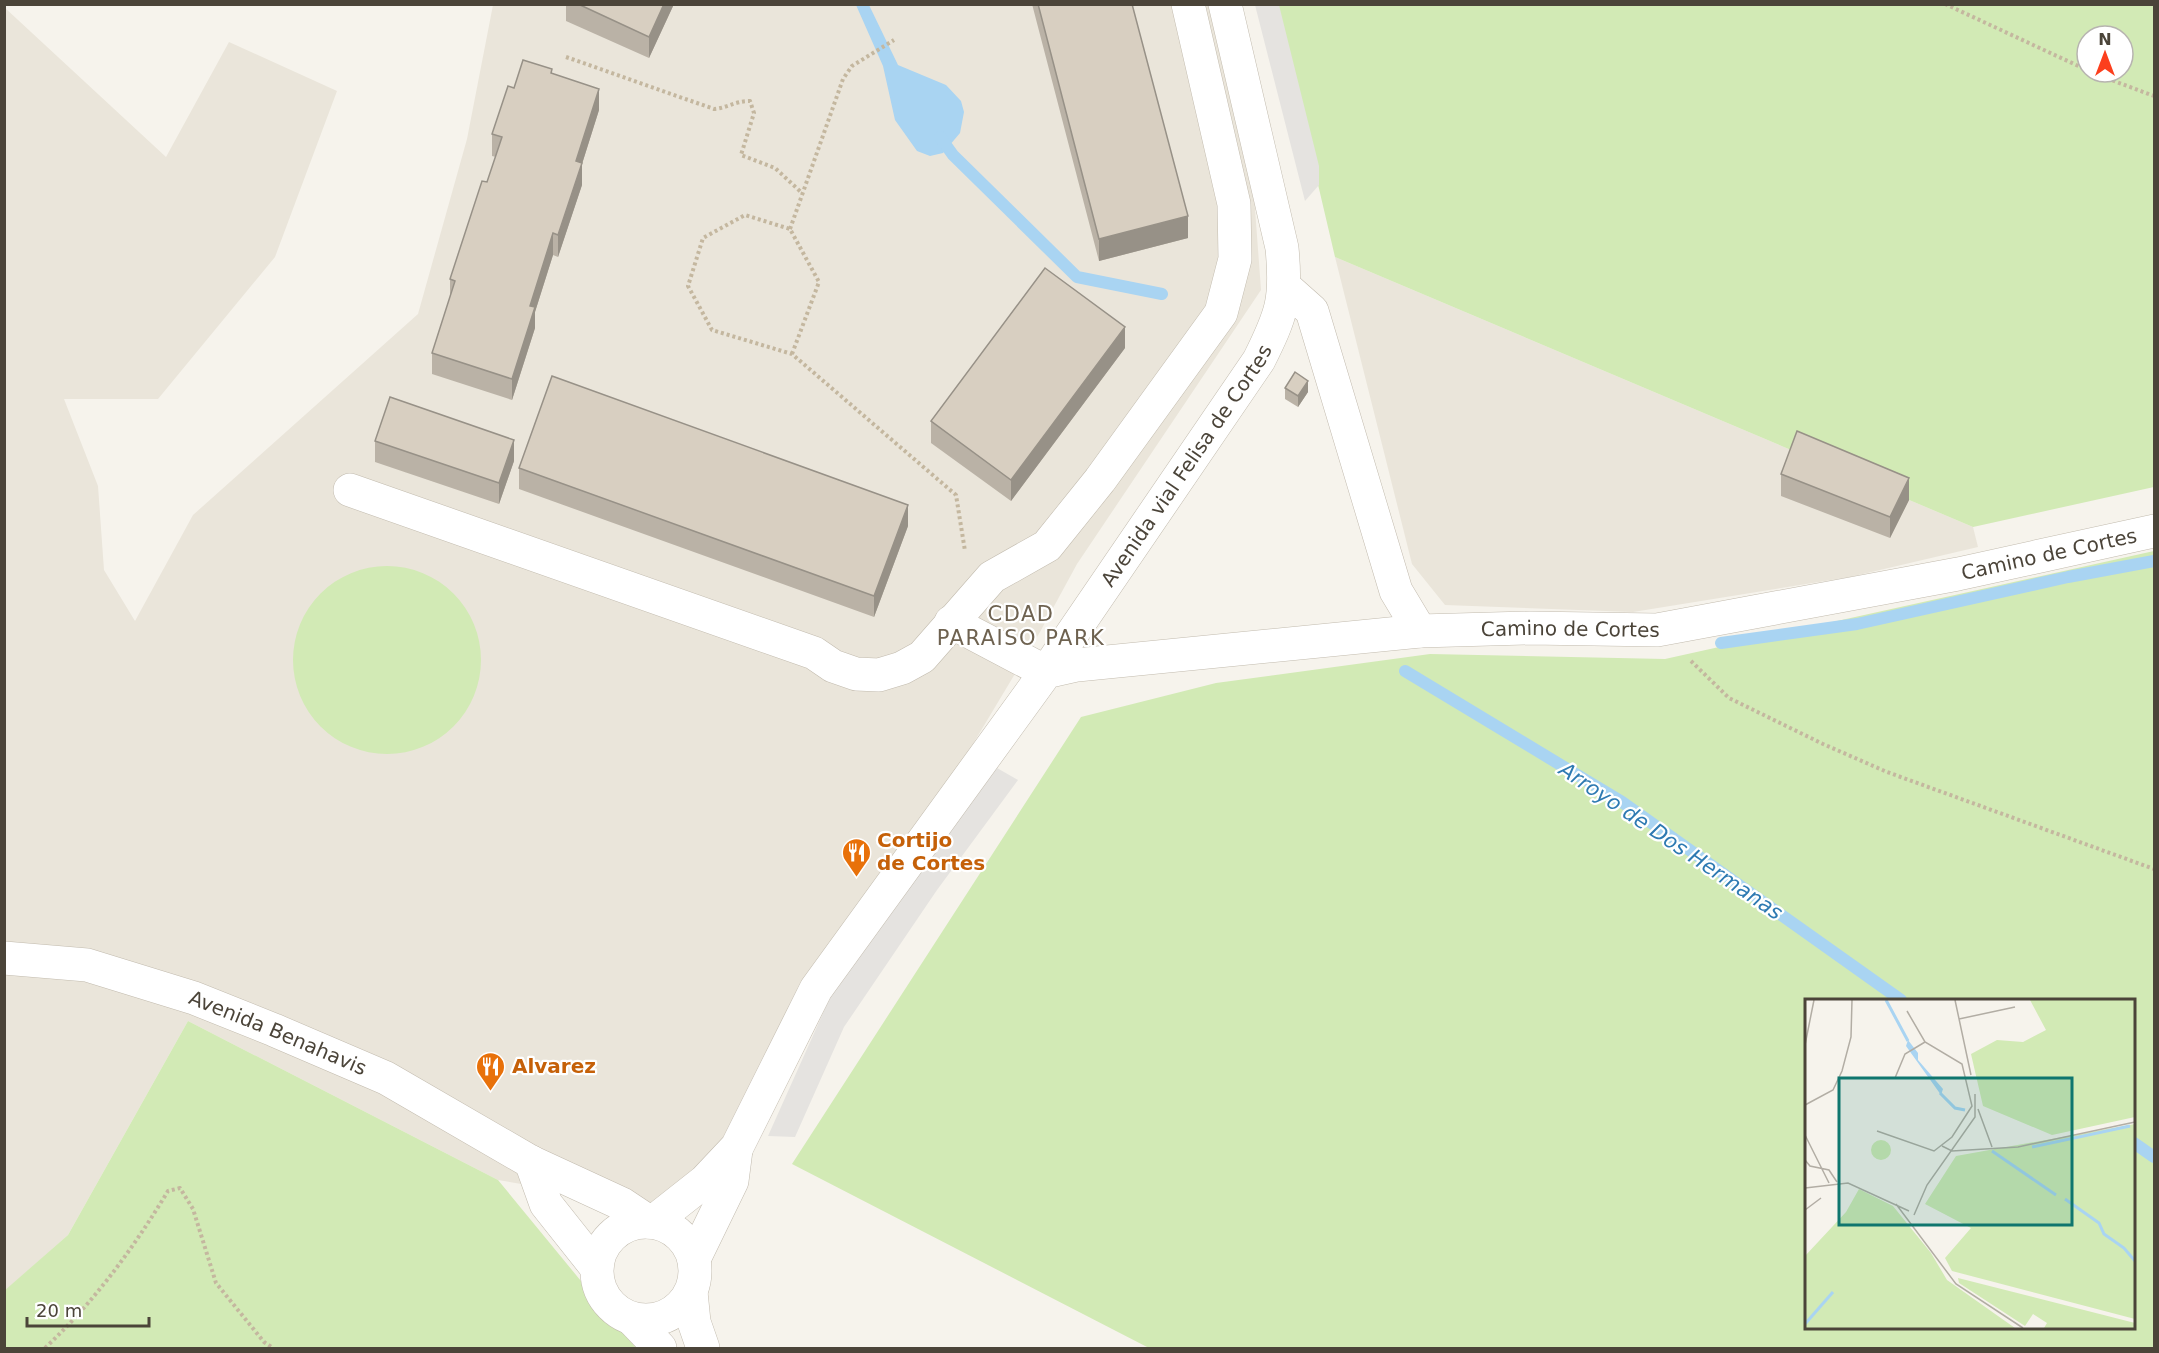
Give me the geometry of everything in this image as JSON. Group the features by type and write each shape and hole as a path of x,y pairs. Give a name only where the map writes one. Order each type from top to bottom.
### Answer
{"street":[{"path":"350,490 814,653 833,666 856,674 879,675 902,668 922,657 992,577 1047,546 1100,480 1221,313 1235,259 1234,204 1188,4"},
{"name":"Avenida vial Felisa de Cortes","path":"651,1222 705,1181 737,1148 816,989 1046,672 1259,360 1277,325 1285,287 1282,248 1225,4"},
{"path":"1285,287 1312,311 1396,591 1420,631"},
{"name":"Camino de Cortes","path":"1046,672 1077,665 1420,631 1530,628 1657,630 1958,574 2154,531"},
{"path":"962,611 987,639 1046,672"},
{"name":"Avenida Benahavis","path":"4,958 87,965 194,998 387,1078 531,1162 622,1204 651,1222"},
{"name":"Avenida vial Felisa de Cortes","path":"694,1258 732,1181 737,1148"},
{"path":"531,1162 546,1204 596,1267"},
{"path":"633,1320 650,1321 667,1316 681,1307 691,1292 696,1275 694,1258 687,1243 675,1231 651,1222 635,1223 611,1236 600,1250 596,1267 598,1284 605,1300 617,1312 633,1320 660,1348"},
{"path":"691,1292 694,1322 702,1348"}],"path":[{"path":"1945,4 2075,64"},
{"path":"790,229 843,79 852,66 894,40"},
{"path":"566,57 714,109 736,101 750,101 754,113 741,155 775,168 802,193"},
{"path":"2123,84 2154,96"},
{"path":"792,354 819,282 790,229 745,215 703,238 688,286 712,330 792,354 956,495 962,611"},
{"path":"1657,630 1728,698 1823,744 1887,772 2154,869"},
{"path":"45,1348 76,1319 133,1248 168,1191 180,1188 193,1209 216,1283 264,1342 273,1348"}],"shaded area":[{"path":"493,5 1240,5 1261,290 1077,564 1040,632 692,1213 498,1180 188,1021 68,1235 5,1291 4,7 166,157 229,42 337,91 275,257 158,399 64,399 98,486 104,570 135,621 193,515 418,314 467,139"},
{"path":"1255,5 1279,5 1319,166 1319,185 1305,201"},
{"path":"1335,257 1973,527 1978,547 1850,577 1633,612 1445,605 1412,564"},
{"path":"997,768 1018,780 937,890 844,1027 795,1137 768,1136 837,982"}],"green space":[{"path":"1276,5 2154,5 2154,487 1973,527 1335,257"},
{"path":"2154,551 2154,1348 1149,1348 792,1164 1081,717 1216,683 1430,654 1665,659"},
{"path":"378,566 396,566 423,573 454,593 474,624 481,660 474,696 454,727 423,747 396,754 378,754 343,743 327,733 314,720 297,687 293,669 293,651 304,616 314,600 327,587 360,570"},
{"path":"188,1021 498,1180 636,1348 5,1348 4,1291 68,1235"}],"water":[{"path":"856,5 869,5 898,65 946,85 961,101 964,112 960,133 943,153 930,156 917,151 895,120 883,66"}],"building":[{"path":"578,4 664,4 649,37"},
{"path":"1038,4 1132,4 1188,216 1099,239"},
{"path":"523,60 552,69 551,73 599,89 576,161 582,163 558,235 553,233 530,306 535,307 512,379 432,353 455,281 450,279 482,181 487,182 502,137 492,134 508,86 514,88"},
{"path":"1045,268 1125,327 1011,480 931,421"},
{"path":"1295,372 1308,381 1298,396 1285,388"},
{"path":"552,376 908,505 874,596 519,468"},
{"path":"390,397 514,440 499,483 375,441"},
{"path":"1797,431 1909,478 1890,517 1781,474"}],"waterway":[{"name":"Arroyo de Dos Hermanas","path":"940,137 953,155 1077,277 1162,294"},
{"path":"1721,643 1857,624 2068,577 2154,561"},
{"name":"Arroyo de Dos Hermanas","path":"1405,671 1622,802 1900,999"},
{"name":"Arroyo de Dos Hermanas","path":"2135,1144 2154,1157"}],"place":[{"name":"Cortijo de Cortes","path":"856,878"},
{"name":"Alvarez","path":"491,1092"}],"district":[{"name":"CDAD PARAISO PARK","path":"1021,626"}]}
